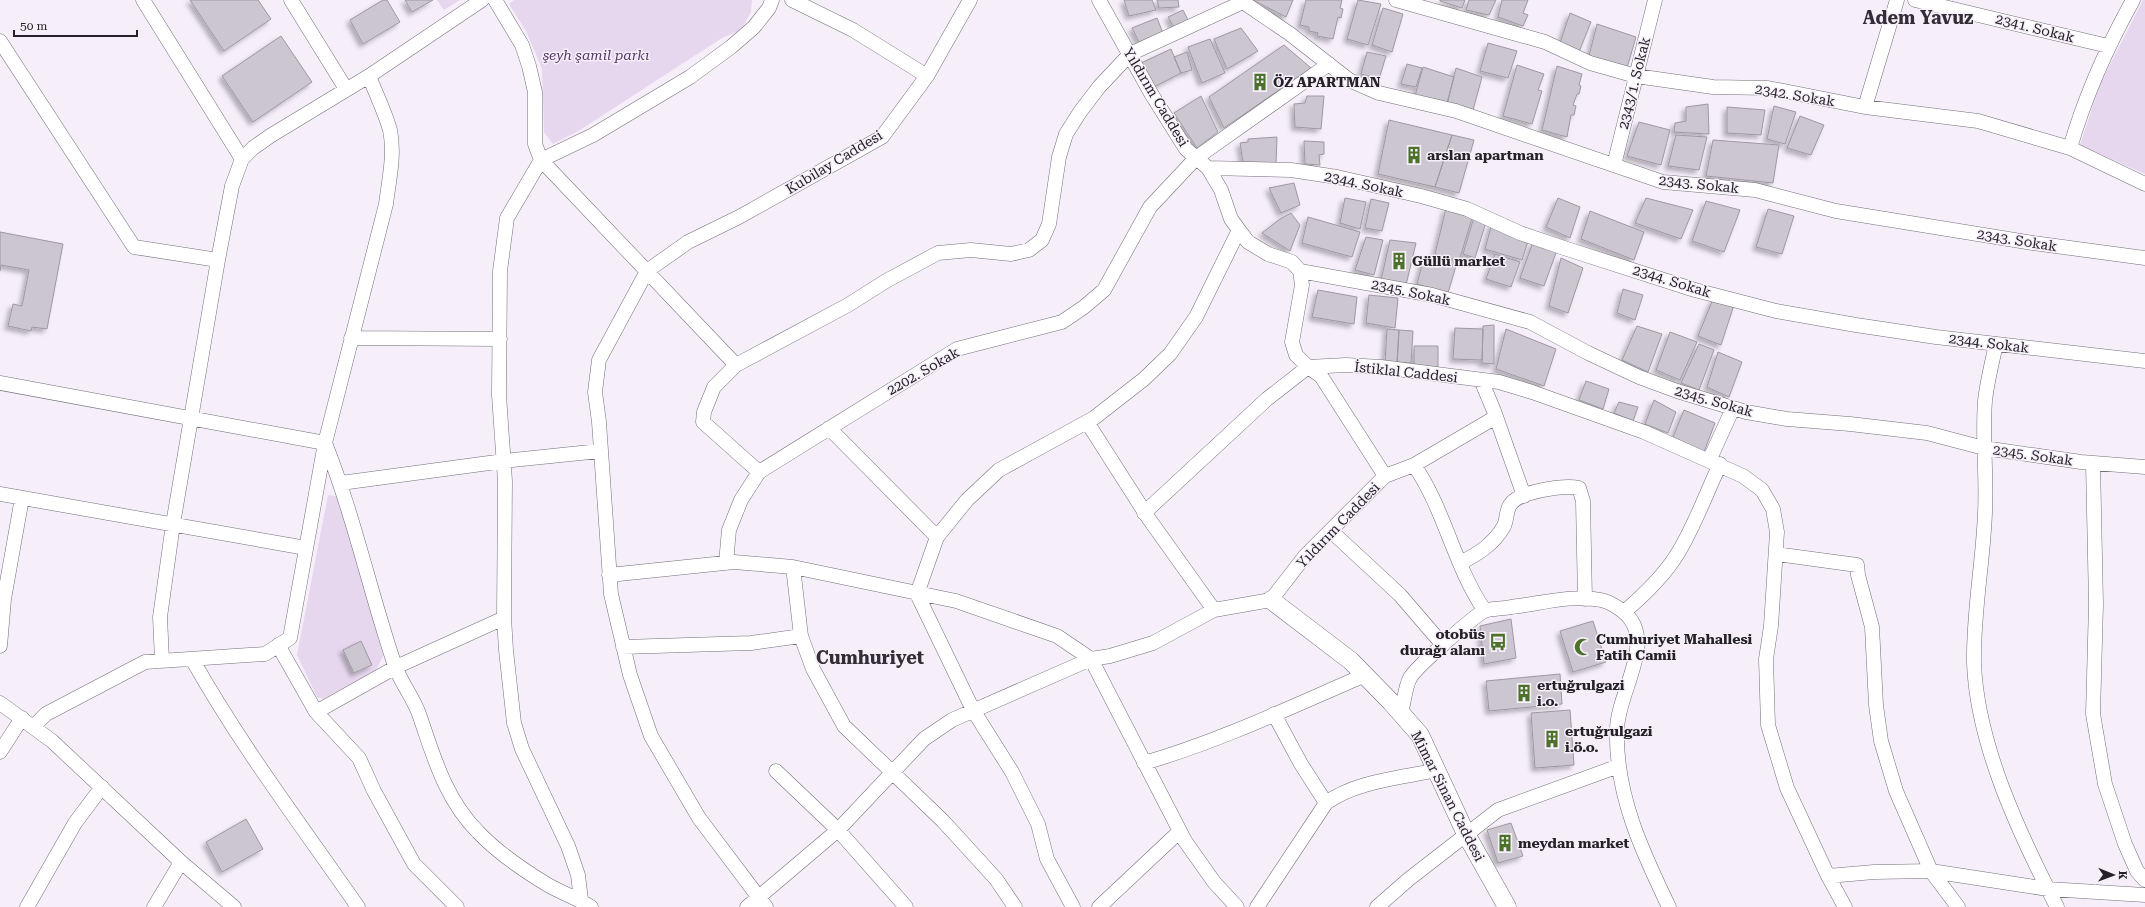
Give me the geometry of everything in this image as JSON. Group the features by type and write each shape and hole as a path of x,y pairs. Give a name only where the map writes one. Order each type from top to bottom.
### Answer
{"street":[{"path":"143,0 242,159"},
{"path":"291,0 346,88"},
{"path":"162,660 160,617 173,524 218,260 232,186 242,159 253,148 270,136 346,88 369,76 482,0"},
{"path":"495,0 522,45 529,66 535,92 535,144 541,160 736,364"},
{"path":"586,904 568,846 522,749 514,723 504,618 505,481 499,395 500,271 507,218 541,160 593,135 690,77 731,47 754,27 769,8 772,0"},
{"path":"792,0 853,30 927,76"},
{"name":"Kubilay Caddesi","path":"647,271 688,242 739,217 882,137 927,76 970,0"},
{"name":"Yıldırım Caddesi","path":"1099,0 1152,95 1182,143 1208,168 1221,190 1231,219 1239,230 1248,242 1268,254 1292,262 1300,271 1302,285 1292,342 1296,355 1308,367 1321,376 1385,476 1305,556 1271,600"},
{"name":"2342. Sokak","path":"1396,0 1545,42 1590,63 1636,76 1713,87 1768,88 1865,107 1978,121 2070,148 2145,184"},
{"name":"2343/1. Sokak","path":"1614,165 1654,0"},
{"path":"1865,107 1897,0"},
{"name":"2341. Sokak","path":"1915,0 2108,46"},
{"path":"2070,148 2086,101 2108,46 2133,0"},
{"path":"759,472 703,422 704,412 714,387 736,364 848,305 886,281 938,253 971,250 1011,254 1029,250 1042,240 1049,224 1059,157 1066,134 1099,87 1130,54 1241,1"},
{"name":"2343. Sokak","path":"1241,1 1290,34 1349,80 1379,93 1456,111 1663,182 1755,190 1836,211 2040,244 2145,258"},
{"path":"0,41 134,247 218,260"},
{"name":"2202. Sokak","path":"726,563 729,530 741,500 759,472 957,350 1062,322 1084,307 1104,290 1150,207 1196,158 1329,64"},
{"path":"0,752 27,723 144,662 264,654 290,638 325,443 386,204 392,157 390,131 369,76"},
{"name":"2344. Sokak","path":"1208,168 1291,170 1337,177 1467,209 1520,233 1564,248 1695,290 1776,310 1856,325 1996,344 2145,361"},
{"path":"1073,907 1047,858 1038,824 1012,772 973,710 917,594 937,537 967,500 999,470 1087,422 1144,379 1170,354 1196,317 1239,230"},
{"path":"647,271 599,360 595,392 611,594 630,675 651,736 699,818 762,902"},
{"name":"2345. Sokak","path":"1300,271 1432,295 1530,322 1588,354 1639,377 1677,391 1733,408 1786,419 1850,424 1927,433 1984,448 2093,463 2145,467"},
{"path":"351,338 500,339"},
{"path":"1996,344 1985,401 1985,514 1976,605 1974,662 1977,697 1984,734 2020,830 2057,907"},
{"name":"İstiklal Caddesi","path":"1308,367 1346,365 1381,367 1499,382 1574,406 1644,432 1743,476 1762,490 1773,509 1777,532 1771,626 1766,659 1768,725 1787,788 1828,876 1845,907"},
{"path":"1144,513 1267,399 1308,367"},
{"path":"1481,380 1496,417 1524,496"},
{"path":"0,383 325,443"},
{"path":"1624,612 1645,594 1677,555 1694,524 1733,408"},
{"path":"1385,476 1414,465 1496,417"},
{"path":"1087,422 1144,513 1214,610"},
{"path":"829,428 937,537"},
{"path":"325,443 341,483 396,667 418,713 434,761 449,795 477,832 512,861 549,886 586,904"},
{"path":"341,483 504,461 600,451"},
{"path":"2093,463 2096,604 2093,714 2105,784 2125,844 2137,870 2145,880"},
{"path":"1414,465 1423,478 1436,504 1460,563 1485,611"},
{"path":"1460,563 1480,553 1494,540 1504,525 1510,505 1518,498 1569,486 1579,488 1583,501 1586,599"},
{"path":"0,494 306,548"},
{"path":"0,646 4,599 22,498"},
{"path":"1331,531 1400,595 1443,645"},
{"path":"1776,554 1857,564 1858,575 1872,627 1876,705 1881,741 1896,791 1931,871 1958,907"},
{"path":"609,575 726,563 793,567 956,601 1057,636 1091,659 1180,831 1214,882 1236,907"},
{"path":"793,567 801,636 813,669 844,726 943,822 996,879 1015,907"},
{"path":"1401,713 1410,678 1443,645 1485,611 1575,599 1586,599 1602,600 1624,612 1638,632 1639,646 1621,701 1617,729 1619,766 1626,807 1633,829 1670,907"},
{"path":"747,907 762,902 838,830 894,773 924,739 952,720 1091,659 1110,656 1153,644 1214,610 1271,600"},
{"name":"Mimar Sinan Caddesi","path":"1271,600 1351,661 1420,735 1466,834 1506,907"},
{"path":"316,712 396,667 504,618"},
{"path":"623,647 751,643 801,636"},
{"path":"278,645 316,712 358,758 414,864 457,907"},
{"path":"192,659 223,714 290,812 358,907"},
{"path":"1144,763 1178,753 1365,675"},
{"path":"0,703 52,741 181,862 234,907"},
{"path":"1274,714 1301,764 1326,803"},
{"path":"1377,907 1409,878 1498,810 1619,766"},
{"path":"1257,907 1326,803 1338,795 1364,786 1437,770"},
{"path":"776,771 838,830 906,907"},
{"path":"27,907 75,823 102,787"},
{"path":"1099,907 1180,831"},
{"path":"154,907 181,862"},
{"path":"1828,876 1874,872 1931,871 2048,890 2145,895"}],"green space":[{"path":"437,0 460,0 444,10"},
{"name":"şeyh şamil parkı","path":"514,0 752,0 751,12 741,30 722,38 580,130 553,144 544,132 542,69 526,31 509,4"},
{"path":"2143,0 2145,0 2145,174 2080,145 2099,86"},
{"path":"328,495 340,497 383,656 376,670 323,699 317,697 297,655"}],"building":[{"path":"190,0 258,0 271,19 224,51"},
{"path":"383,0 387,0 400,22 363,44 350,20"},
{"path":"405,0 433,0 412,12"},
{"path":"1124,0 1152,0 1156,10 1129,16"},
{"path":"1157,0 1178,0 1179,7 1159,8"},
{"path":"1253,0 1293,0 1286,17"},
{"path":"1306,0 1342,0 1340,8 1343,9 1341,18 1338,17 1333,39 1317,36 1318,33 1309,31 1309,27 1300,25"},
{"path":"1358,0 1381,4 1368,45 1347,39"},
{"path":"1440,0 1465,0 1462,8"},
{"path":"1469,0 1496,0 1489,15 1466,10"},
{"path":"1502,0 1528,0 1523,13 1528,15 1523,26 1498,17"},
{"path":"1383,8 1403,14 1392,52 1372,45"},
{"path":"1183,10 1190,24 1176,31 1168,17"},
{"path":"1570,13 1591,22 1579,52 1560,43"},
{"path":"1157,18 1163,33 1139,42 1132,28"},
{"path":"1597,24 1636,37 1627,68 1589,56"},
{"path":"1241,28 1258,51 1227,69 1214,39"},
{"path":"281,36 312,82 253,122 222,76"},
{"path":"1210,39 1225,73 1202,83 1188,47"},
{"path":"1488,43 1517,51 1508,78 1480,71"},
{"name":"ÖZ APARTMAN","path":"1284,45 1311,68 1224,128 1209,97"},
{"path":"1171,49 1181,73 1154,87 1141,63"},
{"path":"1187,52 1192,70 1181,73 1174,57"},
{"path":"1367,52 1386,56 1379,79 1361,74"},
{"path":"1407,64 1422,68 1416,87 1401,84"},
{"path":"1517,65 1544,74 1538,90 1542,91 1532,124 1503,116"},
{"path":"1557,66 1582,74 1579,85 1581,86 1579,94 1577,94 1573,105 1576,106 1574,115 1571,115 1567,137 1542,130"},
{"path":"1423,67 1454,77 1447,104 1415,96"},
{"path":"1456,68 1482,77 1473,110 1447,104"},
{"path":"1201,96 1218,132 1197,148 1174,113"},
{"path":"1307,96 1324,96 1321,129 1295,127 1294,104 1305,103"},
{"path":"1708,104 1709,134 1674,132 1675,123 1686,121 1686,107"},
{"path":"1774,106 1796,112 1785,144 1767,139"},
{"path":"1727,107 1765,110 1761,135 1727,133"},
{"path":"1800,116 1824,125 1811,155 1787,148"},
{"name":"arslan apartman","path":"1389,120 1452,135 1435,187 1378,174"},
{"path":"1639,122 1670,130 1661,165 1627,156"},
{"path":"1452,135 1474,140 1459,193 1435,187"},
{"path":"1676,135 1707,137 1699,170 1668,166"},
{"path":"1277,137 1276,164 1243,162 1240,143 1248,142 1248,139"},
{"path":"1713,140 1779,145 1773,183 1706,176"},
{"path":"1304,141 1324,142 1324,154 1319,155 1320,165 1305,164"},
{"path":"1294,183 1300,205 1281,213 1269,188"},
{"path":"1345,198 1366,202 1360,229 1340,223"},
{"path":"1558,198 1580,207 1570,238 1546,227"},
{"path":"1646,198 1693,210 1681,239 1635,223"},
{"path":"1371,199 1389,203 1382,231 1365,228"},
{"path":"1706,201 1740,210 1724,252 1692,241"},
{"path":"1446,208 1473,215 1459,261 1435,254"},
{"path":"1768,209 1794,216 1782,254 1756,247"},
{"path":"1590,211 1644,232 1634,260 1581,239"},
{"path":"1291,213 1300,225 1290,251 1262,233 1280,219"},
{"path":"1308,217 1360,232 1352,257 1302,243"},
{"path":"1474,217 1486,222 1475,258 1463,254"},
{"path":"1492,223 1529,238 1522,260 1485,249"},
{"path":"0,232 63,244 47,329 32,327 31,331 8,326 13,304 22,306 29,270 1,265 0,271"},
{"path":"1366,237 1383,240 1374,275 1355,270"},
{"name":"Güllü market","path":"1390,240 1416,243 1406,285 1381,280"},
{"path":"1533,242 1557,250 1544,286 1520,278"},
{"path":"1495,254 1520,262 1511,287 1486,279"},
{"path":"1424,257 1456,266 1448,293 1417,284"},
{"path":"1561,258 1583,268 1568,313 1549,306"},
{"path":"1623,289 1643,295 1635,320 1617,313"},
{"path":"1318,290 1357,297 1354,324 1312,317"},
{"path":"1369,295 1398,298 1395,328 1366,323"},
{"path":"1713,299 1734,305 1721,345 1698,336"},
{"path":"1494,325 1494,364 1482,363 1483,326"},
{"path":"1637,326 1662,334 1648,372 1622,360"},
{"path":"1455,328 1483,329 1482,360 1453,359"},
{"path":"1387,329 1399,330 1397,364 1385,363"},
{"path":"1506,329 1556,349 1544,386 1496,369"},
{"path":"1399,330 1413,331 1411,363 1397,362"},
{"path":"1670,332 1697,342 1680,380 1656,370"},
{"path":"1699,344 1714,350 1699,390 1681,383"},
{"path":"1414,346 1438,346 1438,367 1414,367"},
{"path":"1718,352 1742,362 1729,397 1707,387"},
{"path":"1586,381 1609,389 1603,409 1579,400"},
{"path":"1654,400 1676,412 1668,433 1645,424"},
{"path":"1619,402 1638,407 1633,421 1614,413"},
{"path":"1684,410 1715,423 1704,452 1673,437"},
{"name":"otobüs durağı alanı","path":"1511,619 1516,658 1484,664 1480,626"},
{"name":"Cumhuriyet Mahallesi Fatih Camii","path":"1593,621 1606,662 1573,672 1560,631"},
{"path":"361,641 372,665 354,673 343,650"},
{"name":"ertuğrulgazi i.o.","path":"1560,674 1562,704 1489,711 1486,681"},
{"name":"ertuğrulgazi i.ö.o.","path":"1570,710 1574,765 1535,768 1531,713"},
{"path":"246,819 263,849 222,872 206,842"},
{"name":"meydan market","path":"1511,823 1523,856 1498,863 1487,830"}],"place":[{"name":"ÖZ APARTMAN","path":"1260,82"},
{"name":"arslan apartman","path":"1414,155"},
{"name":"Güllü market","path":"1399,261"},
{"name":"otobüs durağı alanı","path":"1498,642"},
{"name":"Cumhuriyet Mahallesi Fatih Camii","path":"1583,647"},
{"name":"ertuğrulgazi i.o.","path":"1524,693"},
{"name":"ertuğrulgazi i.ö.o.","path":"1552,739"},
{"name":"meydan market","path":"1505,843"}],"district":[{"name":"Adem Yavuz","path":"1918,17"},
{"name":"Cumhuriyet","path":"870,657"}]}
